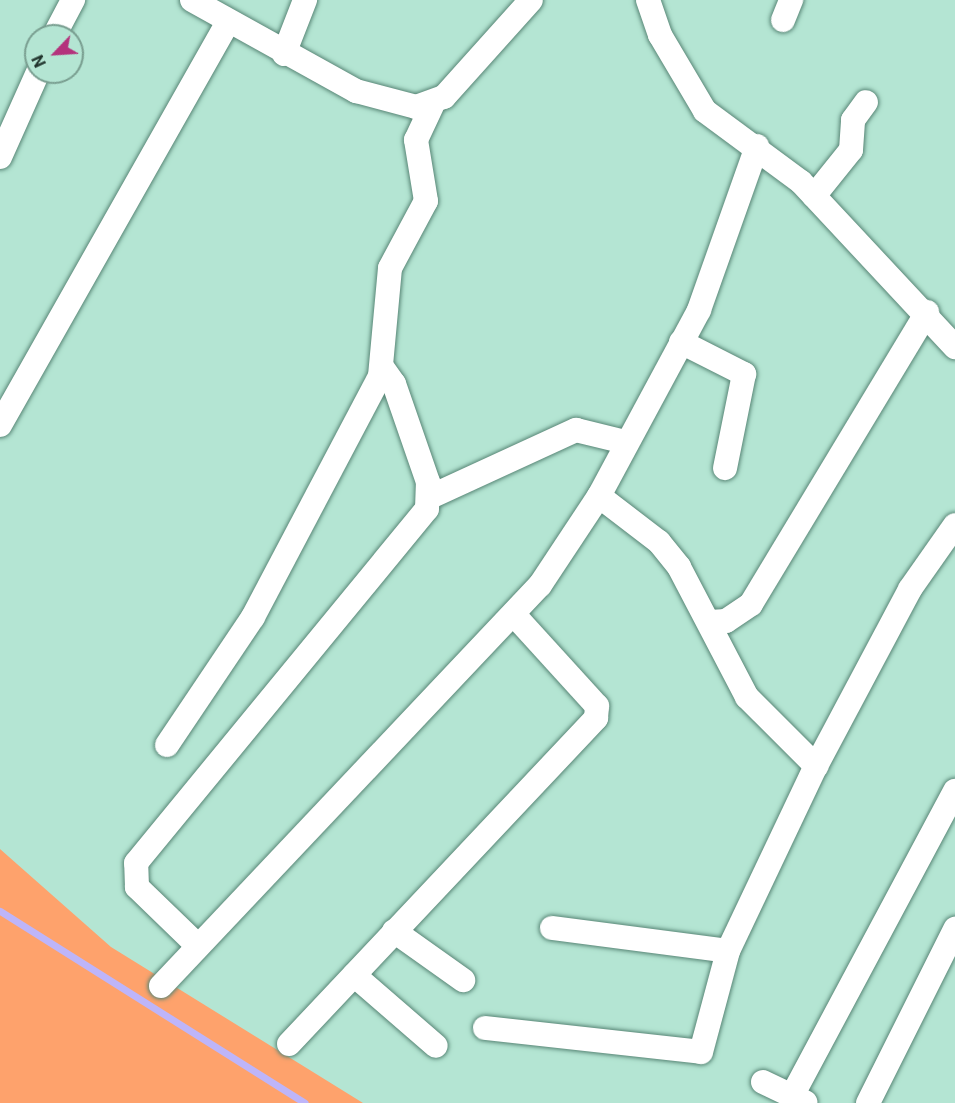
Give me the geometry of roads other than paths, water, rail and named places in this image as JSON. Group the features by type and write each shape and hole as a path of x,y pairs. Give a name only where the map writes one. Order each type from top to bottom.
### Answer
{"street":[{"path":"60,24 73,0"},
{"path":"192,0 227,24 284,54 387,102 432,105"},
{"path":"284,54 305,0"},
{"path":"167,745 253,617 382,368 390,268 426,201 416,140 432,105 531,0"},
{"path":"648,0 660,35 695,99 757,146 814,196 927,312 955,347"},
{"path":"0,425 227,24"},
{"path":"0,157 33,84"},
{"path":"814,196 851,150 853,120 866,102"},
{"path":"161,986 515,615 599,496 625,442 681,342 731,227 757,146"},
{"path":"710,622 726,621 751,604 927,312"},
{"path":"681,342 744,374 725,468"},
{"path":"382,368 394,384 430,497"},
{"path":"198,946 137,886 136,863 411,529 430,497 570,432 587,431 625,442"},
{"path":"599,496 658,542 710,622 747,697 816,766"},
{"path":"485,1028 701,1052 728,951 816,766 910,589 955,525"},
{"path":"289,1044 599,712 515,615"},
{"path":"763,1083 800,1100 955,791"},
{"path":"552,928 728,951"},
{"path":"867,1103 955,929"},
{"path":"394,931 463,980"},
{"path":"354,975 436,1046"}],"waterway":[{"path":"0,911 305,1103"}]}
